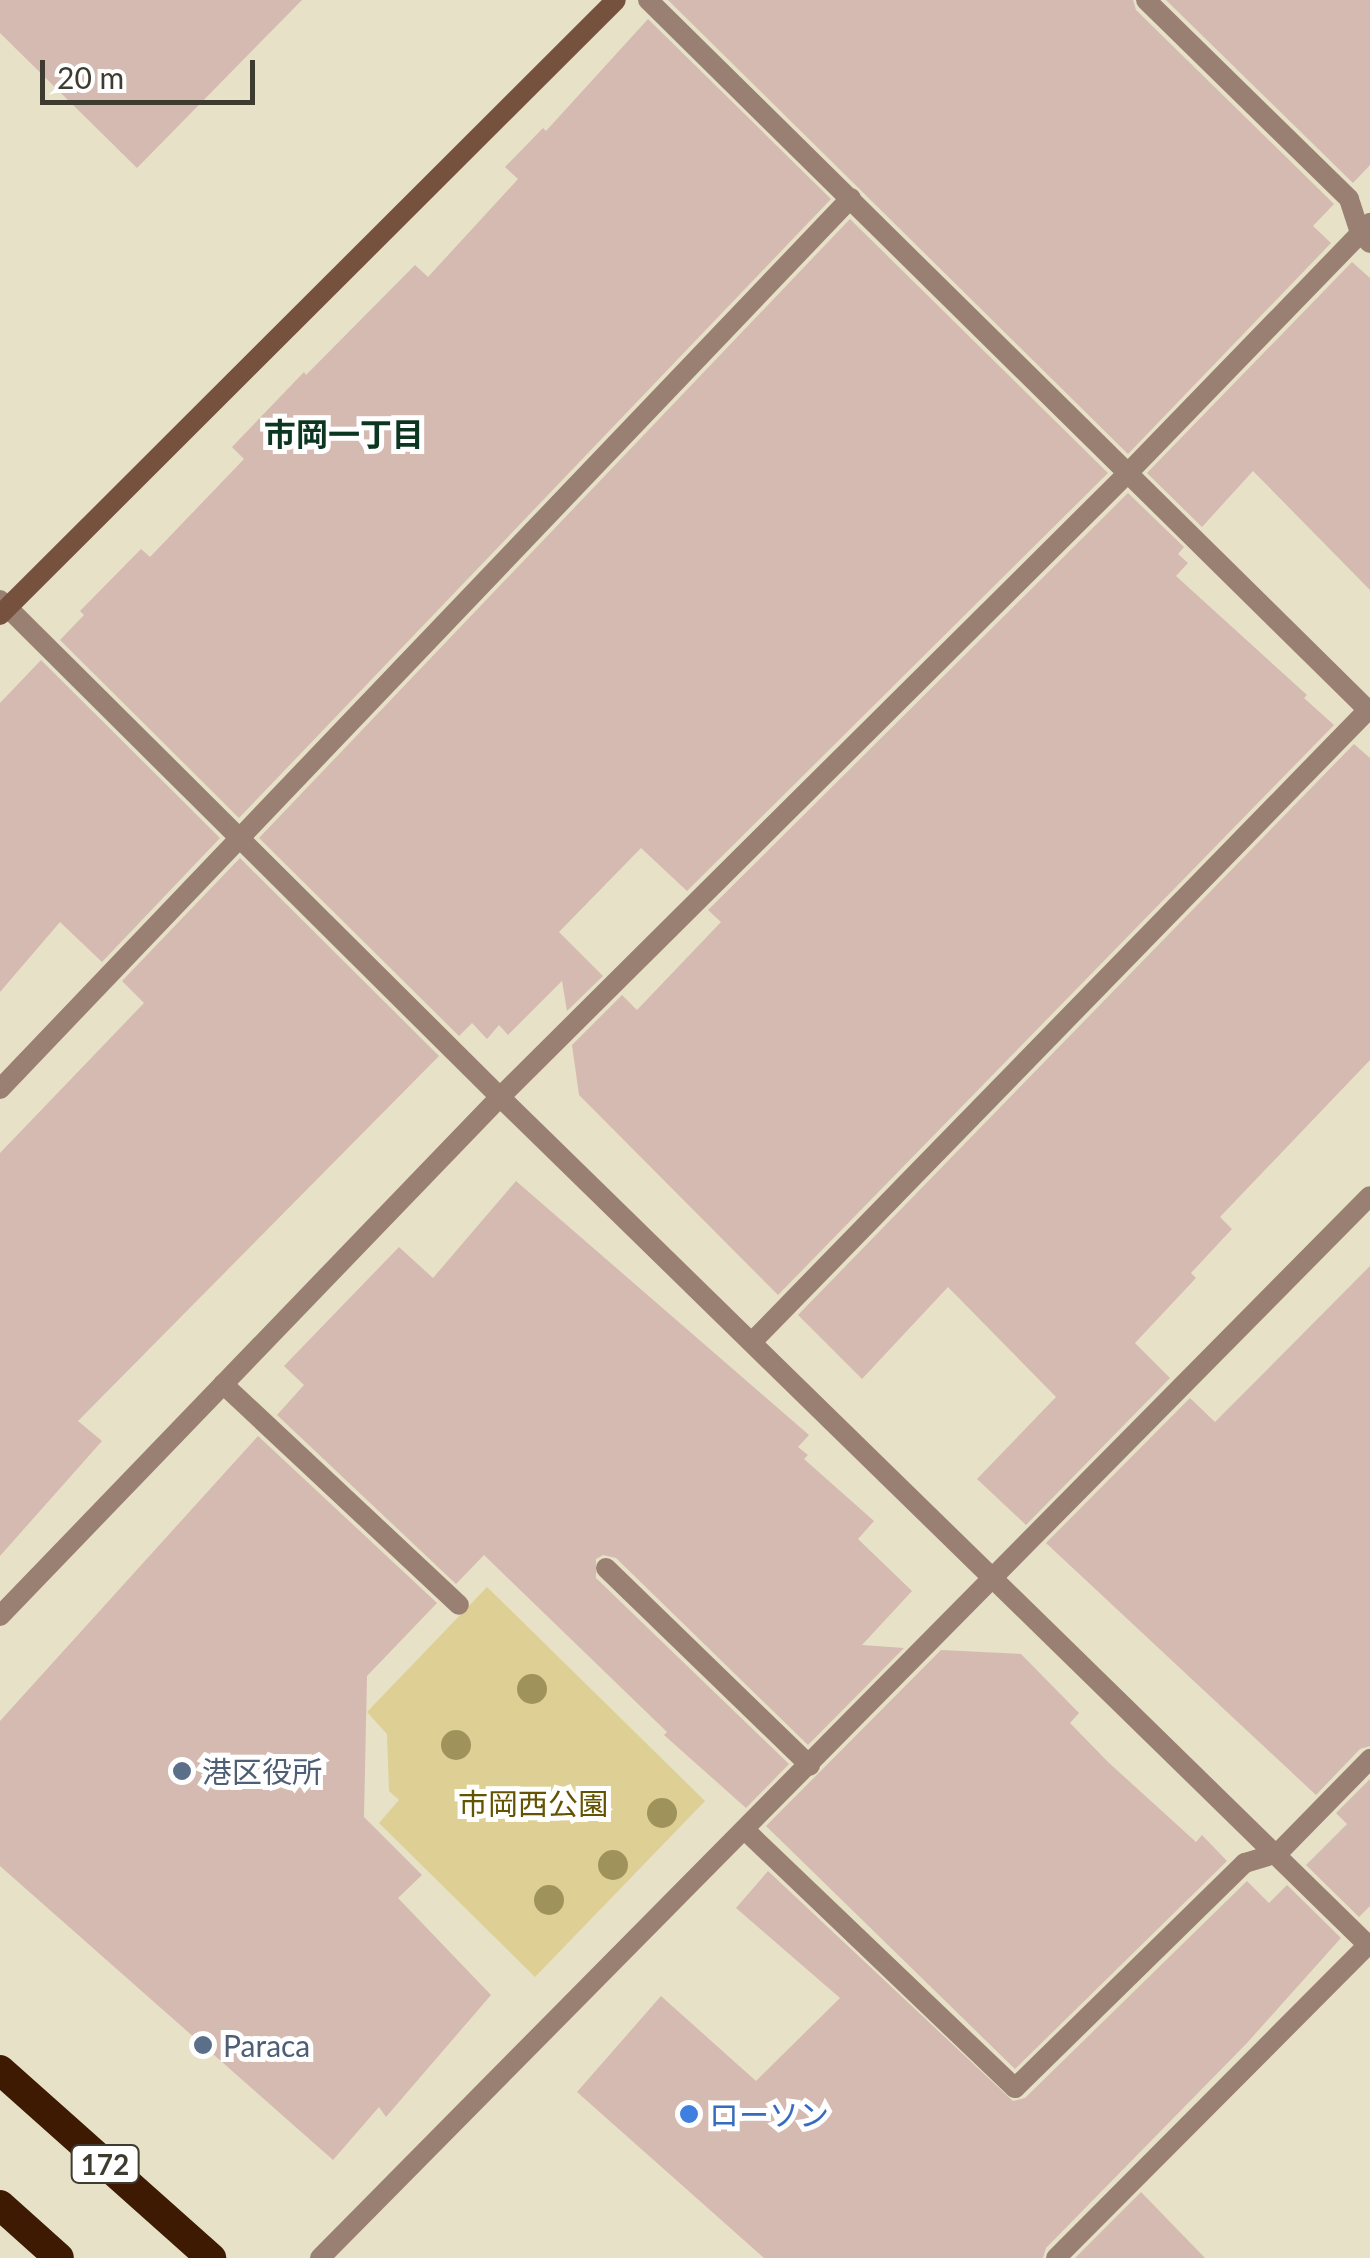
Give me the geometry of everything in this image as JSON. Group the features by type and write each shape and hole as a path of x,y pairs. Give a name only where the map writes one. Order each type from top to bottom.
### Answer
{"highway":[{"name":"172","path":"0,2070 211,2258"},
{"path":"0,2205 58,2258"}],"street":[{"path":"616,0 2,608 1369,1946 1056,2258"},
{"path":"648,0 1369,711 753,1341"},
{"path":"0,1616 500,1097 1366,233 1349,199 1146,0"},
{"path":"0,1089 851,198"},
{"path":"320,2258 1370,1196"},
{"path":"222,1384 460,1605"},
{"path":"606,1568 810,1766"},
{"path":"746,1831 1015,2088 1245,1863 1278,1853 1370,1759"}],"green space":[{"name":"市岡西公園","path":"487,1587 705,1801 535,1977 379,1823 399,1800 389,1791 387,1734 367,1712"}],"building":[{"path":"0,0 302,0 137,168 0,33"},
{"path":"668,0 1133,0 1136,10 1334,204 1313,226 1331,243 1128,454"},
{"path":"1166,0 1370,0 1370,165 1353,183"},
{"path":"648,19 831,199 239,818 60,640 84,615 80,611 141,549 150,557 244,459 232,447 304,372 306,375 415,265 428,277 518,179 505,167 543,128 546,131"},
{"path":"850,219 1108,473 687,891 641,848 559,932 603,976 567,1011 562,981 508,1035 499,1025 487,1039 472,1023 459,1036 259,838"},
{"path":"1352,262 1370,278 1370,590 1253,471 1202,527 1147,473"},
{"path":"1128,493 1184,547 1178,554 1188,563 1176,576 1307,695 1304,698 1334,725 778,1295 579,1095 572,1045 622,995 637,1010 721,922 708,910"},
{"path":"41,660 220,838 102,962 60,922 0,992 0,703"},
{"path":"1354,744 1370,758 1370,1060 1220,1217 1232,1229 1191,1273 1196,1278 1135,1343 1170,1378 1026,1525 977,1479 1056,1397 948,1287 862,1379 798,1315"},
{"path":"240,858 439,1056 78,1421 102,1441 0,1556 0,1153 144,1003 122,981"},
{"path":"516,1181 809,1435 798,1447 808,1455 804,1459 874,1521 858,1539 912,1591 862,1645 904,1648 808,1745 616,1558 603,1555 596,1559 596,1578 789,1764 746,1808 664,1735 667,1732 484,1555 456,1584 277,1415 304,1385 284,1366 399,1247 433,1278"},
{"path":"1370,1266 1370,1746 1360,1749 1316,1795 1046,1543 1190,1398 1215,1422"},
{"name":"港区役所","path":"258,1436 437,1603 367,1676 364,1817 422,1875 398,1898 491,1995 386,2117 379,2107 333,2160 0,1866 0,1721"},
{"path":"941,1650 1021,1654 1079,1713 1070,1723 1108,1762 1196,1842 1202,1835 1227,1861 1015,2069 766,1826"},
{"path":"1370,1779 1370,1906 1359,1917 1306,1865 1347,1824 1336,1813"},
{"path":"768,1871 1013,2101 1025,2098 1247,1881 1269,1903 1287,1885 1341,1938 1247,2043 1046,2248 1043,2258 764,2258 577,2092 661,1996 756,2081 840,1998 736,1908"},
{"path":"1141,2192 1205,2258 1075,2258"}],"place":[{"name":"港区役所","path":"182,1771"},
{"name":"Paraca","path":"203,2045"},
{"name":"ローソン","path":"689,2114"}],"district":[{"name":"市岡一丁目","path":"344,434"}]}
